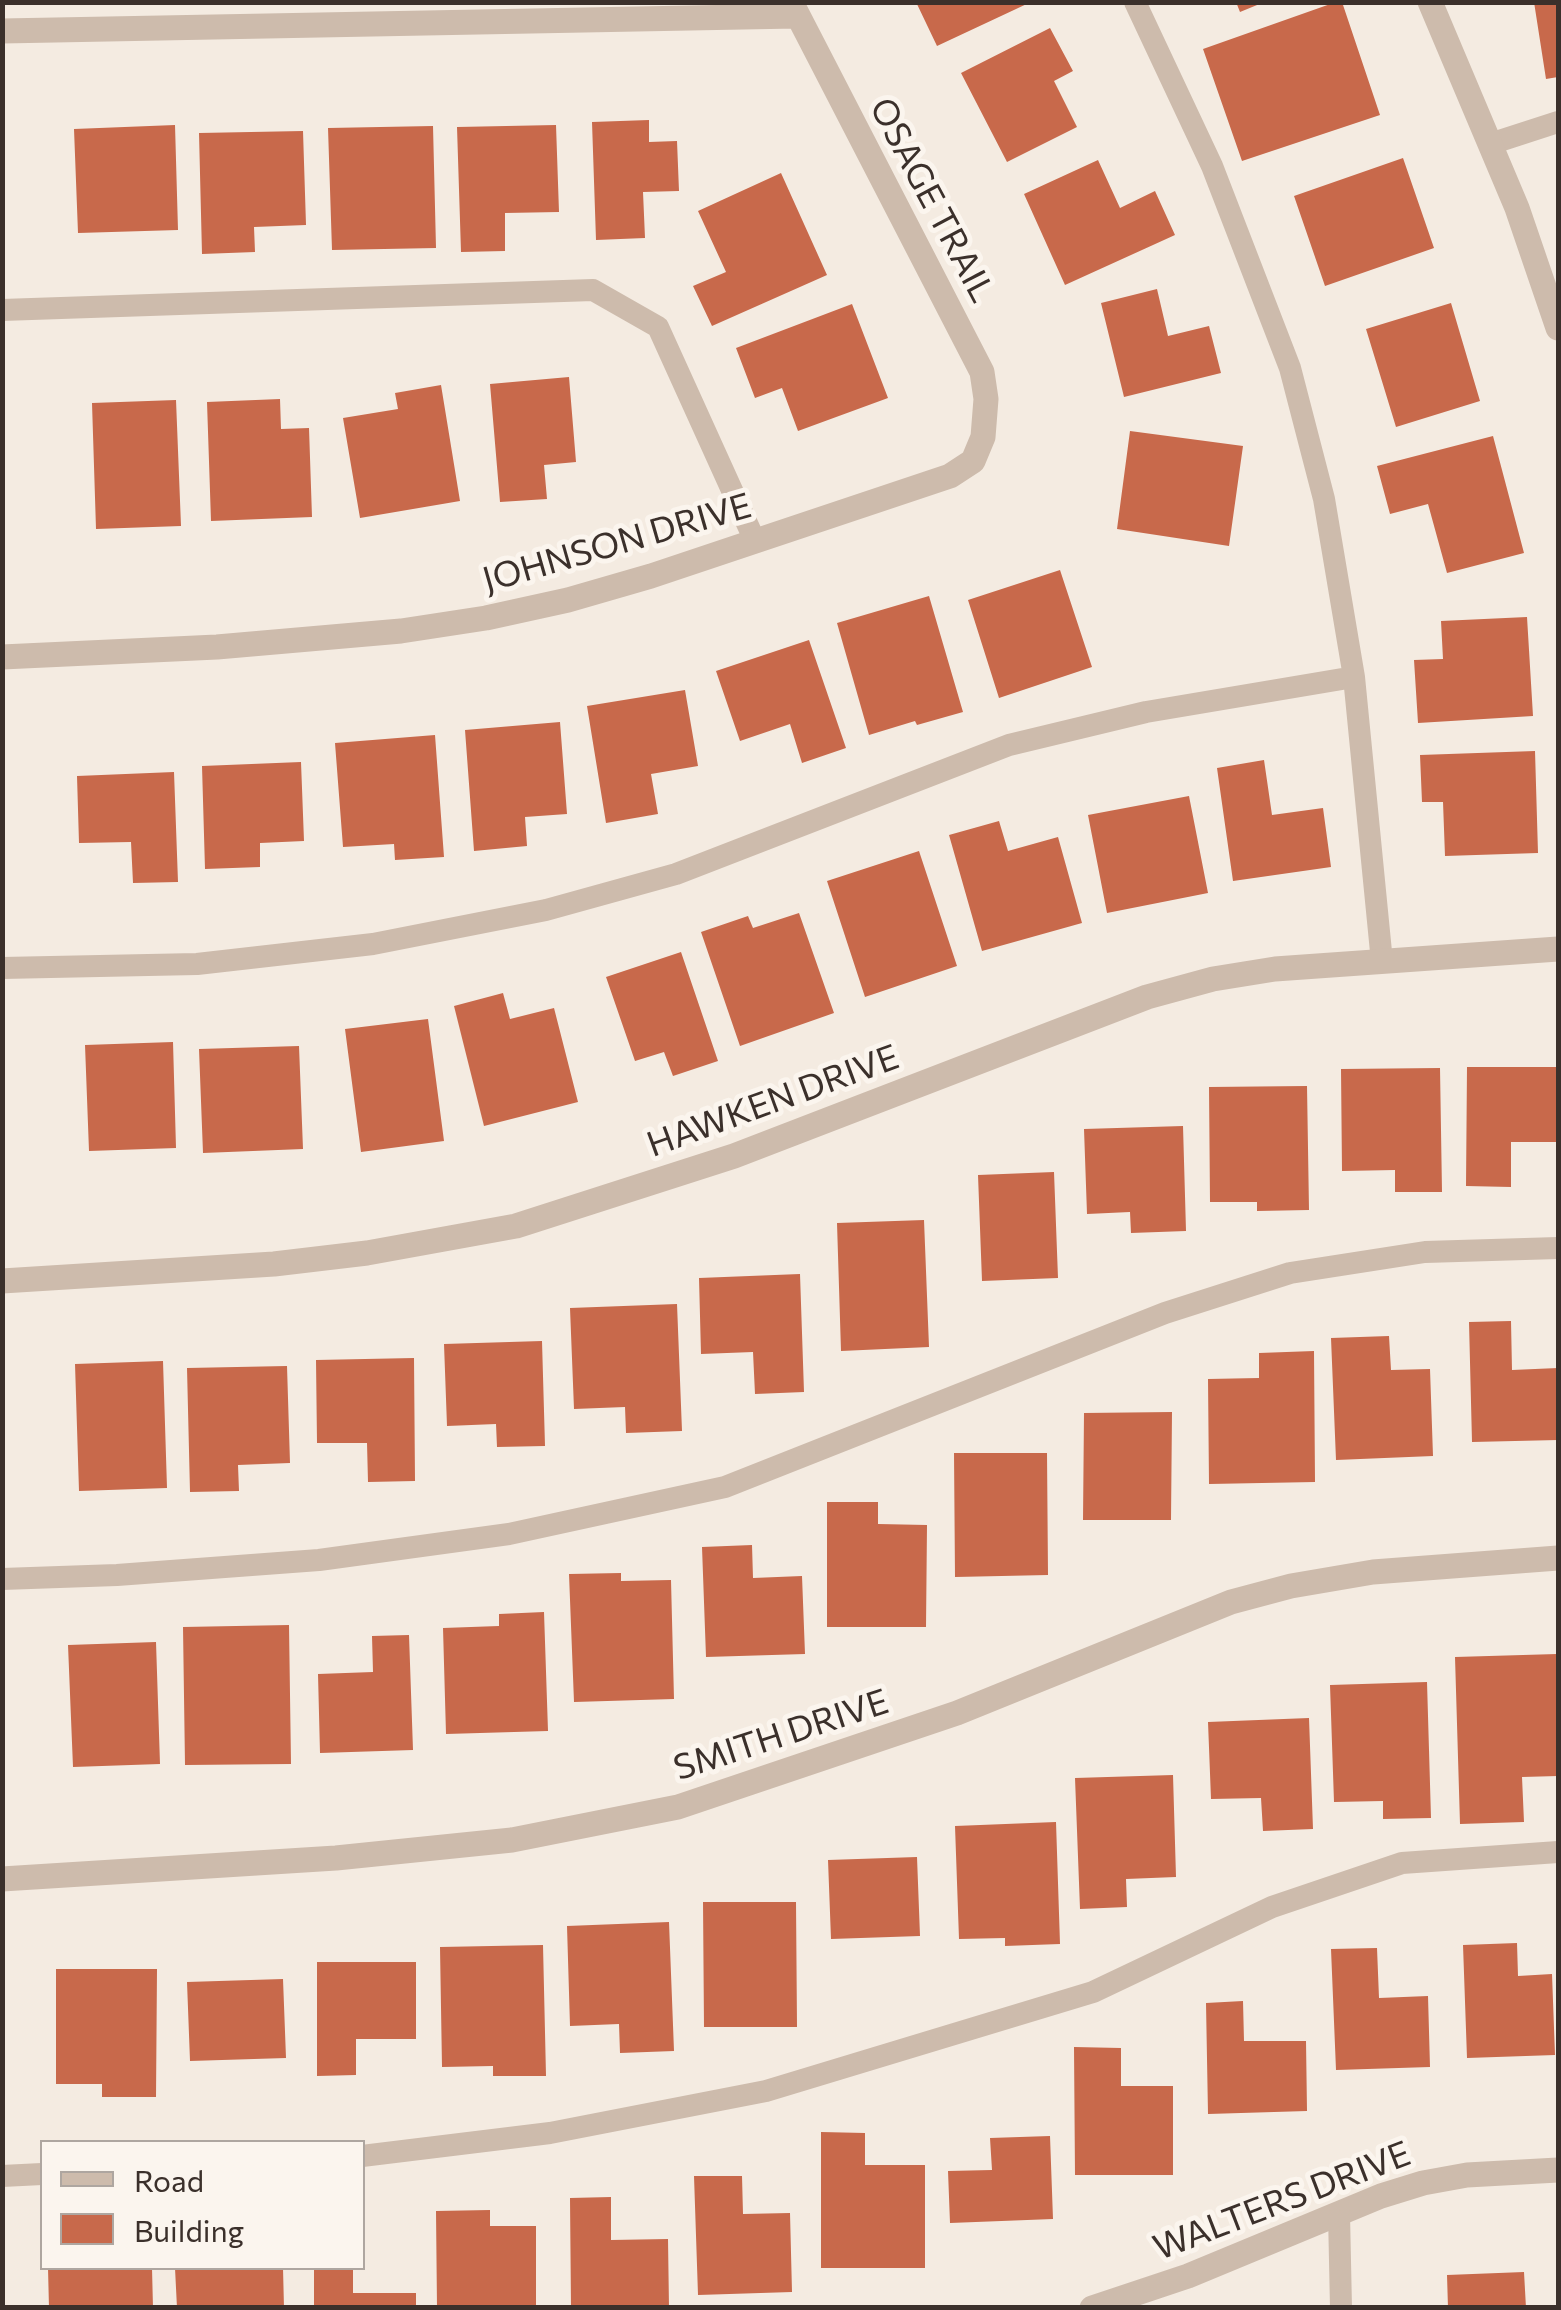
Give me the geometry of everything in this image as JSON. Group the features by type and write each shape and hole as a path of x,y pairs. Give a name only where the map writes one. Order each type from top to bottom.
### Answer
{"street":[{"path":"1430,2 1517,208 1558,328"},
{"path":"2,30 794,9"},
{"name":"OSAGE TRAIL","path":"794,9 982,372 986,399 983,437"},
{"name":"JOHNSON DRIVE","path":"2,657 217,647 400,632 568,600 950,476 973,461 983,437"},
{"name":"HAWKEN DRIVE","path":"2,1280 274,1264 366,1253 516,1226 734,1156 1148,998 1213,978 1276,969 1558,949"},
{"name":"SMITH DRIVE","path":"2,1879 336,1858 512,1840 678,1806 958,1713 1166,1626 1246,1598 1374,1572 1558,1558"},
{"name":"WALTERS DRIVE","path":"1092,2308 1188,2276 1422,2183 1467,2175 1558,2170"}],"lane":[{"path":"1136,2 1212,166 1290,368 1324,499 1354,676 1382,962"},
{"path":"1490,144 1558,122"},
{"path":"2,310 593,290 658,327 755,542"},
{"path":"2,968 196,964 373,944 546,910 676,874 1009,746 1146,712 1354,676"},
{"path":"2,1578 117,1575 319,1560 527,1530 726,1487 1164,1313 1290,1273 1425,1252 1558,1248"},
{"path":"365,2156 550,2133 766,2090 1093,1992 1272,1907 1402,1862 1558,1852"},
{"path":"2,2176 40,2174"},
{"path":"1339,2214 1342,2308"}],"building":[{"path":"916,2 1031,2 937,46"},
{"path":"1236,2 1262,2 1262,3 1240,12"},
{"path":"1342,2 1380,115 1242,161 1203,49"},
{"path":"1534,2 1558,2 1558,77 1546,79"},
{"path":"1050,28 1073,71 1054,81 1077,127 1007,162 961,73"},
{"path":"649,120 649,142 677,141 679,191 643,192 645,238 596,240 592,122"},
{"path":"175,125 178,230 78,233 74,129"},
{"path":"556,125 559,212 505,213 505,251 461,252 457,127"},
{"path":"433,126 436,248 332,250 328,128"},
{"path":"303,131 306,225 254,227 255,252 202,254 199,133"},
{"path":"1403,158 1434,248 1325,286 1294,196"},
{"path":"1098,160 1120,208 1155,191 1175,235 1065,285 1024,194"},
{"path":"781,173 827,275 712,326 693,286 726,272 698,211"},
{"path":"1157,289 1168,336 1209,326 1221,373 1124,397 1101,303"},
{"path":"1451,303 1480,401 1396,427 1366,329"},
{"path":"852,304 888,398 798,431 782,388 755,398 736,348"},
{"path":"569,377 576,462 544,465 547,499 500,502 490,384"},
{"path":"441,385 460,501 360,518 343,418 398,409 395,393"},
{"path":"280,399 281,429 309,428 312,517 211,521 207,402"},
{"path":"176,400 181,526 96,529 92,403"},
{"path":"1130,431 1243,446 1229,546 1117,529"},
{"path":"1493,436 1524,553 1447,573 1428,504 1390,514 1377,466"},
{"path":"1060,570 1092,667 999,698 968,600"},
{"path":"929,596 963,712 869,735 837,623"},
{"path":"1527,617 1533,716 1418,723 1414,660 1443,659 1441,621"},
{"path":"809,640 846,748 802,763 790,724 740,741 716,671"},
{"path":"685,690 698,766 651,774 658,814 606,823 587,706"},
{"path":"560,722 567,814 525,817 527,846 474,851 465,730"},
{"path":"435,735 444,857 395,860 394,844 343,847 335,743"},
{"path":"1535,751 1538,853 1445,856 1443,802 1422,802 1420,755"},
{"path":"1264,760 1272,815 1323,808 1331,867 1233,881 1217,768"},
{"path":"301,762 304,841 260,843 260,867 205,869 202,766"},
{"path":"174,772 178,882 133,883 131,842 79,843 77,776"},
{"path":"1189,796 1208,893 1107,913 1088,815"},
{"path":"999,821 1008,851 1058,837 1082,923 982,951 949,835"},
{"path":"919,851 957,966 865,997 827,881"},
{"path":"799,913 834,1013 740,1046 701,932 748,916 753,928"},
{"path":"681,952 718,1061 673,1076 664,1052 635,1061 606,977"},
{"path":"503,993 510,1019 554,1008 578,1102 484,1126 454,1006"},
{"path":"428,1019 444,1141 361,1152 345,1029"},
{"path":"173,1042 176,1148 89,1151 85,1045"},
{"path":"299,1046 303,1149 203,1153 199,1049"},
{"path":"1467,1067 1558,1067 1558,1142 1511,1142 1511,1187 1466,1186"},
{"path":"1440,1068 1442,1192 1395,1192 1395,1170 1342,1171 1341,1069"},
{"path":"1307,1086 1309,1210 1257,1211 1257,1202 1210,1202 1209,1087"},
{"path":"1183,1126 1186,1231 1131,1233 1130,1212 1087,1214 1084,1129"},
{"path":"1054,1172 1058,1278 982,1281 978,1175"},
{"path":"924,1220 929,1347 841,1351 837,1223"},
{"path":"800,1274 804,1392 755,1394 753,1352 701,1354 699,1278"},
{"path":"677,1304 682,1431 626,1433 625,1407 574,1409 570,1308"},
{"path":"1511,1321 1512,1370 1558,1368 1558,1440 1472,1442 1469,1322"},
{"path":"1389,1336 1391,1370 1430,1369 1433,1456 1336,1460 1331,1338"},
{"path":"542,1341 545,1446 497,1447 496,1424 447,1426 444,1344"},
{"path":"1314,1351 1315,1482 1209,1484 1208,1379 1259,1378 1259,1353"},
{"path":"414,1358 415,1481 368,1482 367,1443 317,1443 316,1360"},
{"path":"163,1361 167,1488 79,1491 75,1364"},
{"path":"287,1366 290,1463 238,1465 239,1491 190,1492 187,1368"},
{"path":"1172,1412 1171,1520 1083,1520 1084,1413"},
{"path":"954,1453 1047,1453 1048,1575 955,1577"},
{"path":"827,1502 878,1502 878,1524 927,1525 926,1627 827,1627"},
{"path":"752,1545 753,1578 802,1576 805,1654 706,1657 702,1547"},
{"path":"621,1573 621,1581 671,1580 674,1699 574,1702 569,1574"},
{"path":"544,1612 548,1731 446,1734 443,1628 499,1626 499,1614"},
{"path":"289,1625 291,1764 185,1765 183,1627"},
{"path":"409,1635 413,1750 320,1753 318,1674 373,1672 372,1636"},
{"path":"156,1642 160,1764 73,1767 68,1645"},
{"path":"1557,1654 1558,1776 1522,1777 1524,1822 1460,1824 1455,1657"},
{"path":"1427,1682 1431,1818 1383,1819 1383,1801 1334,1802 1330,1685"},
{"path":"1309,1718 1313,1829 1263,1831 1261,1798 1211,1799 1208,1722"},
{"path":"1173,1775 1176,1877 1126,1879 1127,1907 1080,1909 1075,1778"},
{"path":"1056,1822 1060,1944 1005,1946 1005,1938 959,1939 955,1826"},
{"path":"917,1857 920,1936 831,1939 828,1860"},
{"path":"703,1902 796,1902 797,2027 704,2027"},
{"path":"669,1922 674,2051 620,2053 619,2024 570,2026 567,1926"},
{"path":"1517,1943 1518,1976 1552,1974 1555,2055 1467,2058 1463,1945"},
{"path":"543,1945 546,2076 493,2076 493,2066 442,2067 440,1947"},
{"path":"1377,1948 1379,1998 1428,1996 1430,2067 1336,2070 1331,1949"},
{"path":"317,1962 416,1962 416,2039 356,2039 356,2075 317,2076"},
{"path":"56,1969 157,1969 156,2097 102,2097 102,2084 56,2084"},
{"path":"283,1979 286,2058 190,2061 187,1982"},
{"path":"1243,2001 1244,2041 1306,2041 1307,2111 1208,2114 1206,2003"},
{"path":"1074,2047 1121,2048 1121,2086 1173,2086 1173,2175 1075,2175"},
{"path":"821,2132 865,2133 865,2165 925,2165 925,2268 821,2268"},
{"path":"1050,2136 1053,2219 950,2223 948,2171 992,2170 990,2138"},
{"path":"694,2176 742,2176 743,2214 790,2213 792,2292 698,2295"},
{"path":"611,2197 611,2240 668,2239 669,2308 571,2308 570,2198"},
{"path":"490,2210 490,2226 536,2226 536,2308 437,2308 436,2211"},
{"path":"48,2270 152,2270 153,2308 49,2308"},
{"path":"175,2270 283,2270 284,2308 177,2308"},
{"path":"314,2270 353,2270 353,2293 416,2293 416,2308 314,2308"},
{"path":"1524,2272 1526,2308 1448,2308 1447,2275"}]}
